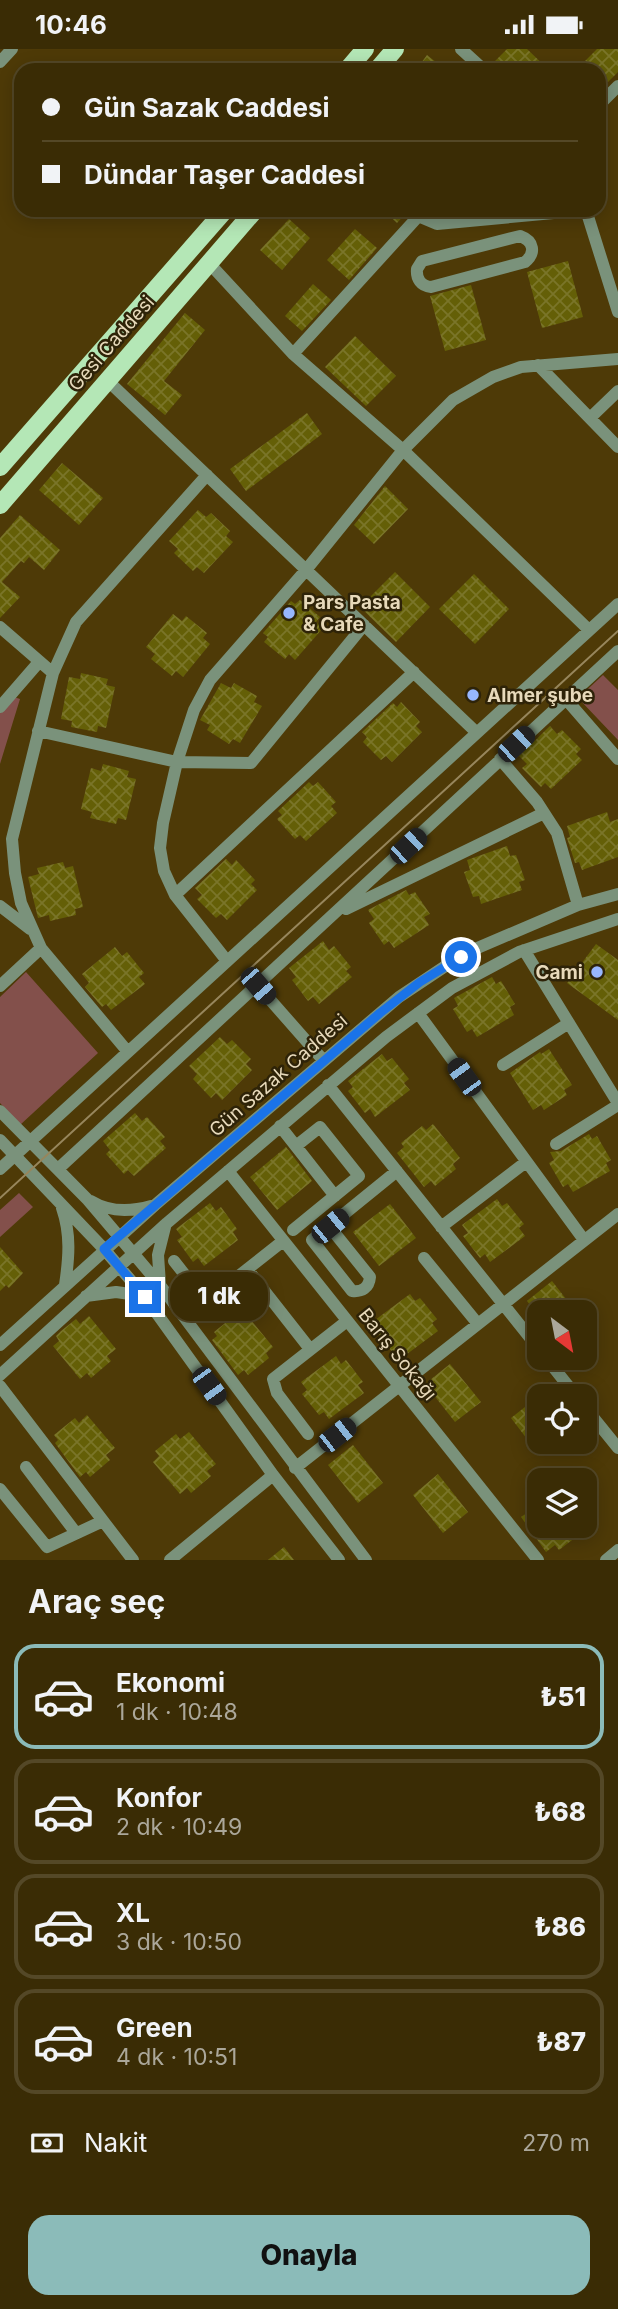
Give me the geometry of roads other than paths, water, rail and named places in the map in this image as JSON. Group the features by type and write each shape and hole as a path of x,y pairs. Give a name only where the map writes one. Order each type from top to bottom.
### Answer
{"main road":[{"path":"383,63 395,49"},
{"name":"Gesi Caddesi","path":"0,467 219,217"},
{"name":"Gesi Caddesi","path":"0,505 249,217"}],"street":[{"path":"0,62 12,49"},
{"path":"461,49 476,63"},
{"path":"293,354 417,217"},
{"path":"426,217 436,224 514,217 516,237"},
{"path":"588,217 618,312"},
{"path":"516,237 524,237 532,247 531,255 525,262 431,287 423,285 418,279 417,269 422,261 516,237"},
{"path":"209,263 293,354 403,450 589,630"},
{"path":"227,961 175,895 164,871 160,848 177,762 194,710 210,680 306,569 403,450 453,400 507,372 538,365 618,359"},
{"path":"538,365 618,447"},
{"path":"107,380 476,732"},
{"path":"590,418 618,391"},
{"path":"128,1052 41,948 19,893 12,839 52,673 76,622 207,475"},
{"path":"0,1169 618,604"},
{"path":"38,731 177,762 251,763 364,625"},
{"path":"0,627 52,673"},
{"path":"58,1169 618,651"},
{"path":"0,707 40,661"},
{"path":"175,895 414,672"},
{"path":"565,698 618,759"},
{"path":"500,759 557,833 578,905"},
{"path":"334,915 544,813"},
{"name":"Gün Sazak Caddesi","path":"0,1345 104,1249 399,997 475,949 578,905 618,894"},
{"path":"0,906 32,930"},
{"name":"Gün Sazak Caddesi","path":"0,1375 133,1252 328,1085 418,1013 452,988 524,950 618,919"},
{"path":"0,986 41,948"},
{"path":"524,950 618,1104 556,1144"},
{"path":"258,986 324,1061"},
{"path":"418,1013 584,1240"},
{"path":"503,1065 569,1023"},
{"path":"606,1083 618,1076"},
{"path":"328,1085 527,1334"},
{"path":"0,1111 88,1199 160,1285 366,1560"},
{"path":"280,1126 335,1196"},
{"path":"293,1230 359,1176 320,1127 296,1146"},
{"path":"0,1140 104,1249 145,1297 273,1475 339,1560"},
{"path":"441,1227 526,1162"},
{"name":"Barış Sokağı","path":"228,1171 538,1560"},
{"path":"330,1226 370,1277 368,1285 361,1291 352,1291 312,1240 397,1171"},
{"path":"88,1199 103,1207 120,1210 137,1210 155,1205"},
{"path":"59,1201 67,1224 69,1250 65,1285"},
{"path":"295,1468 584,1240 616,1219"},
{"path":"160,1285 158,1255 167,1223"},
{"path":"174,1261 200,1294 208,1297 216,1295 283,1241"},
{"path":"424,1258 478,1324"},
{"path":"248,1270 310,1349"},
{"path":"86,1296 116,1292 145,1297"},
{"path":"308,1434 275,1389 273,1379 347,1321"},
{"path":"556,1370 567,1384"},
{"path":"0,1386 133,1560"},
{"path":"597,1422 618,1448"},
{"path":"26,1467 76,1533"},
{"path":"170,1560 273,1475"},
{"path":"0,1489 47,1547 103,1521"},
{"path":"606,1560 618,1550"}],"tram line":[{"path":"0,1198 618,631"}],"place":[{"name":"Pars Pasta & Cafe","path":"289,613"},
{"name":"Almer şube","path":"473,695"},
{"name":"Cami","path":"597,972"}]}
